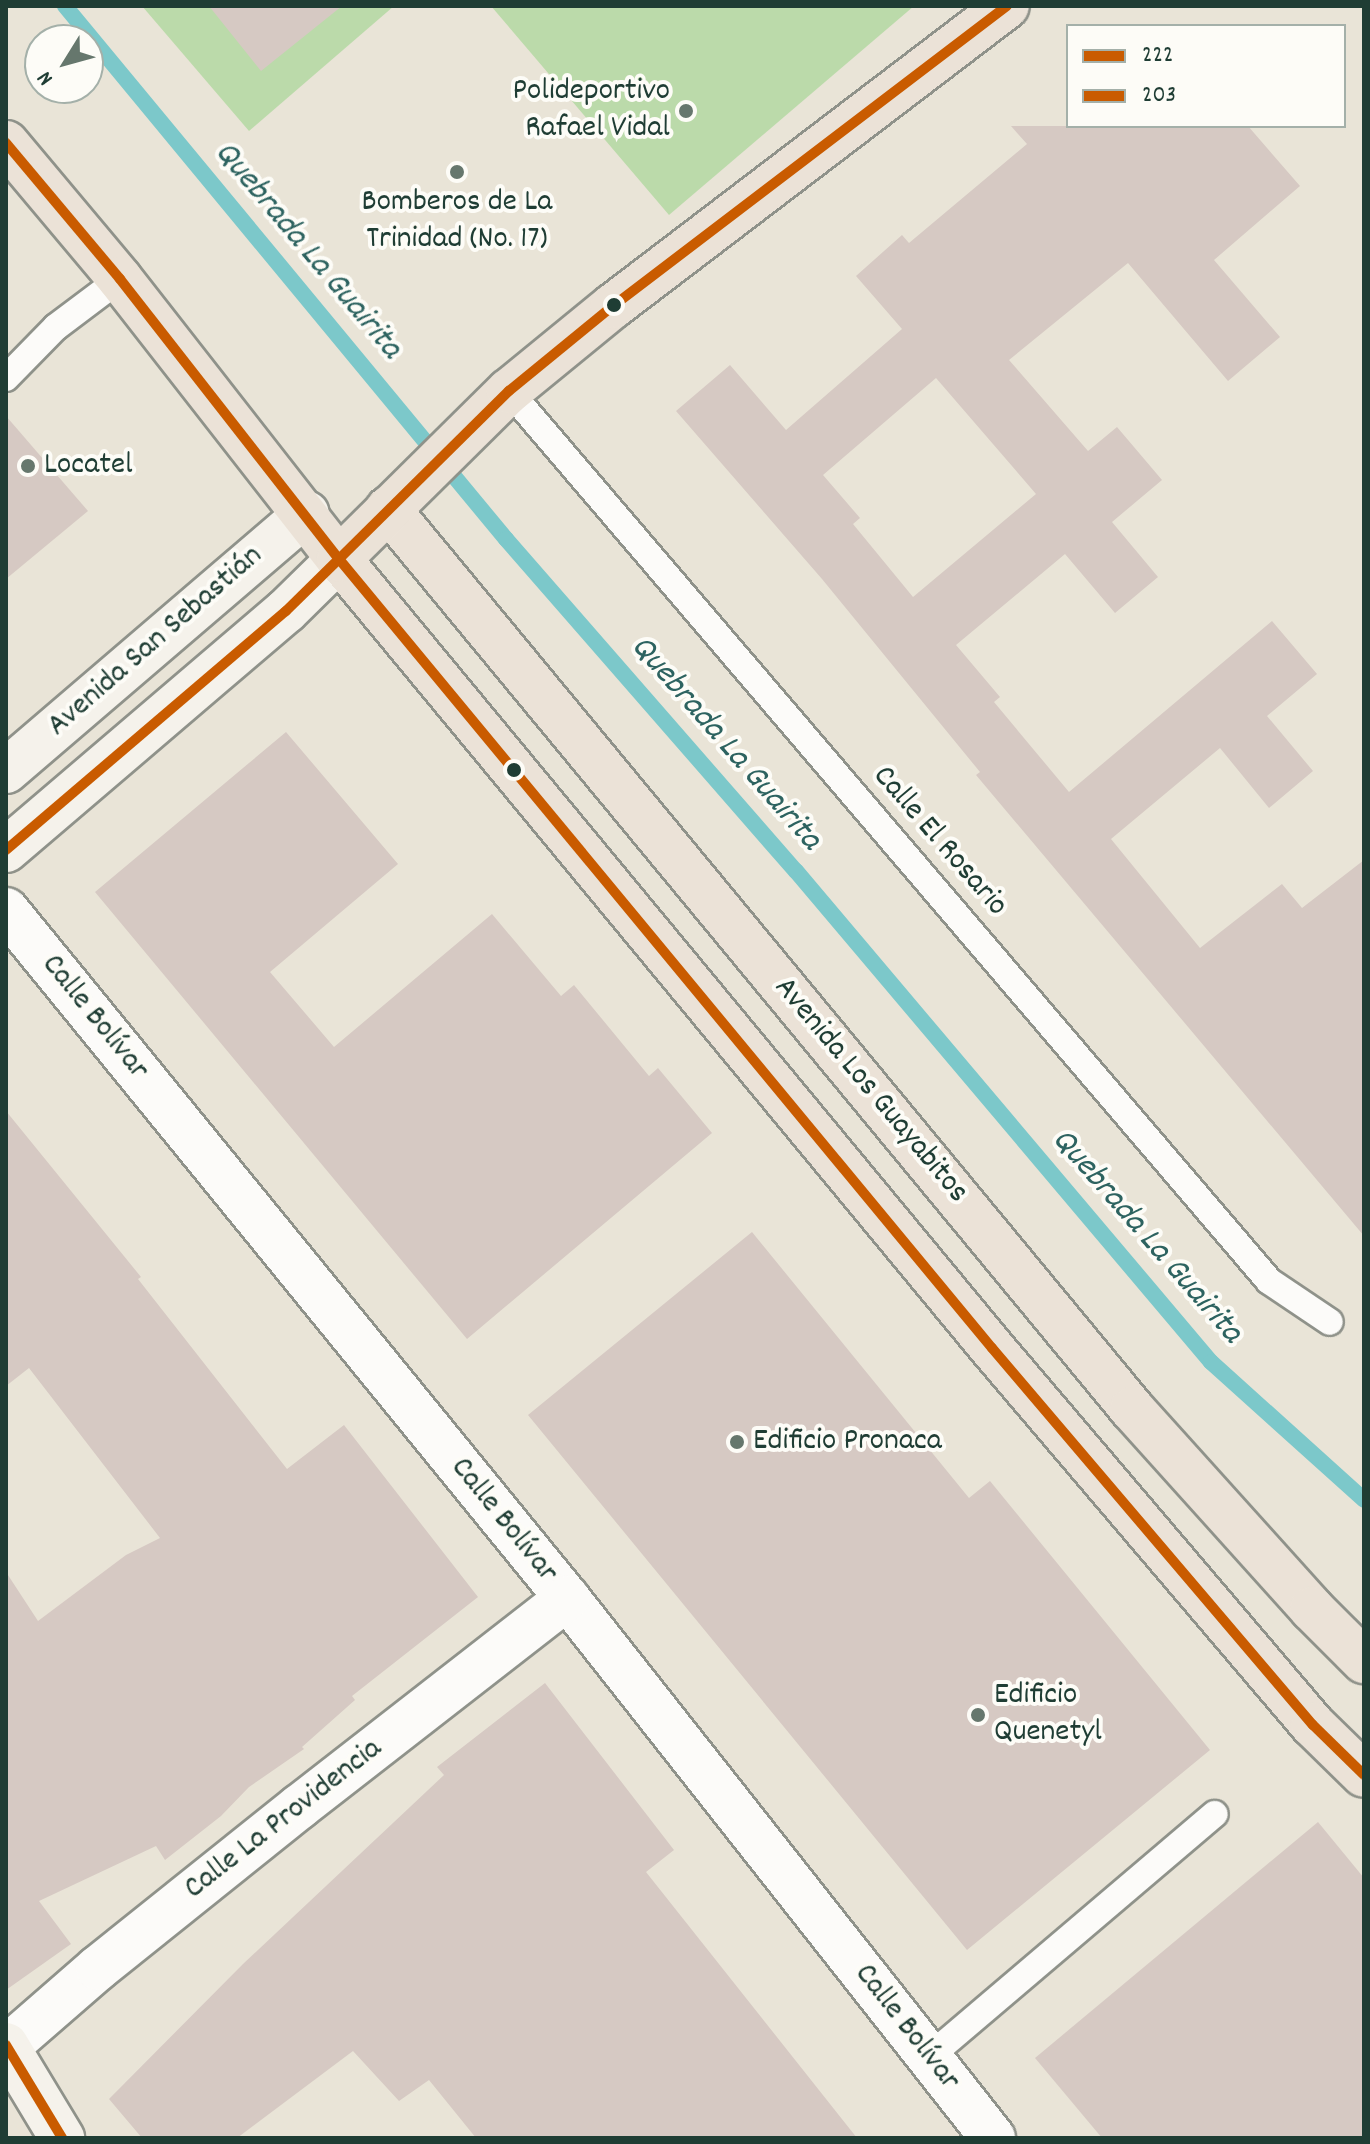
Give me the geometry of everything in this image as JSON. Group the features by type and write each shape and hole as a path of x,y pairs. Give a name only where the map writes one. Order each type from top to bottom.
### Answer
{"main road":[{"path":"339,559 509,391 613,306 1007,6"},
{"path":"6,143 116,274 307,513 339,559 992,1348 1313,1725 1364,1775"},
{"name":"Avenida Los Guayabitos","path":"401,497 1132,1409 1312,1609 1364,1661"}],"street":[{"name":"Avenida San Sebastián","path":"6,771 307,513"},
{"name":"Avenida San Sebastián","path":"6,850 286,611 339,559"},
{"name":"Calle Bolívar","path":"6,910 567,1598 993,2138"},
{"name":"Calle La Providencia","path":"7,2047 98,1968 567,1598"},
{"path":"7,2047 62,2138"}],"lane":[{"path":"6,351 116,274"},
{"path":"6,378 56,327 116,274"},
{"name":"Calle El Rosario","path":"509,391 1269,1281 1330,1322"},
{"path":"929,2057 1215,1814"}],"green space":[{"path":"142,6 394,6 249,131"},
{"name":"Polideportivo Rafael Vidal","path":"491,6 914,6 669,215"}],"building":[{"path":"209,6 342,6 261,71"},
{"path":"1011,126 1250,128 1300,186 1214,260 1280,337 1228,381 1128,263 1009,360 1088,451 1117,427 1162,480 1112,522 1158,577 1115,613 1065,554 956,645 1000,697 994,702 1069,792 1272,621 1317,674 1267,716 1313,771 1269,808 1220,748 1111,839 1200,948 1282,884 1302,908 1364,860 1364,1236 976,775 980,772 822,579 676,411 730,365 786,430 902,329 856,276 902,235 909,243 1027,144","holes":["936,378 1036,494 913,597 853,524 860,518 823,475"]},
{"name":"Locatel","path":"6,416 88,511 6,579"},
{"path":"286,732 398,864 270,972 334,1047 492,914 561,996 574,985 649,1076 658,1068 712,1133 467,1339 95,892"},
{"path":"6,1111 141,1277 138,1279 287,1469 344,1425 478,1597 352,1696 355,1700 302,1747 304,1749 249,1787 221,1816 165,1860 156,1846 39,1901 71,1944 6,1990 6,1572 38,1621 126,1555 160,1538 29,1368 6,1386"},
{"path":"752,1232 969,1498 990,1481 1210,1750 967,1950 528,1415"},
{"path":"545,1683 674,1850 646,1872 857,2138 476,2138 429,2080 399,2101 353,2051 237,2138 142,2138 109,2099 243,1964 444,1775 437,1767"},
{"path":"1318,1822 1364,1878 1364,2138 1102,2138 1035,2058"}],"waterway":[{"name":"Quebrada La Guairita","path":"65,6 506,539 796,871 1211,1362 1364,1500"}],"transit line":[{"name":"203","path":"6,143 120,279 339,559 509,391 613,306 1007,6"},
{"name":"222","path":"6,850 286,611 339,559 992,1348 1313,1725 1364,1775"},
{"name":"222","path":"6,2045 62,2138"}],"place":[{"name":"Polideportivo Rafael Vidal","path":"686,111"},
{"name":"Bomberos de La Trinidad (No. 17)","path":"457,172"},
{"name":"Locatel","path":"28,466"},
{"name":"Edificio Pronaca","path":"737,1442"},
{"name":"Edificio Quenetyl","path":"978,1715"}]}
